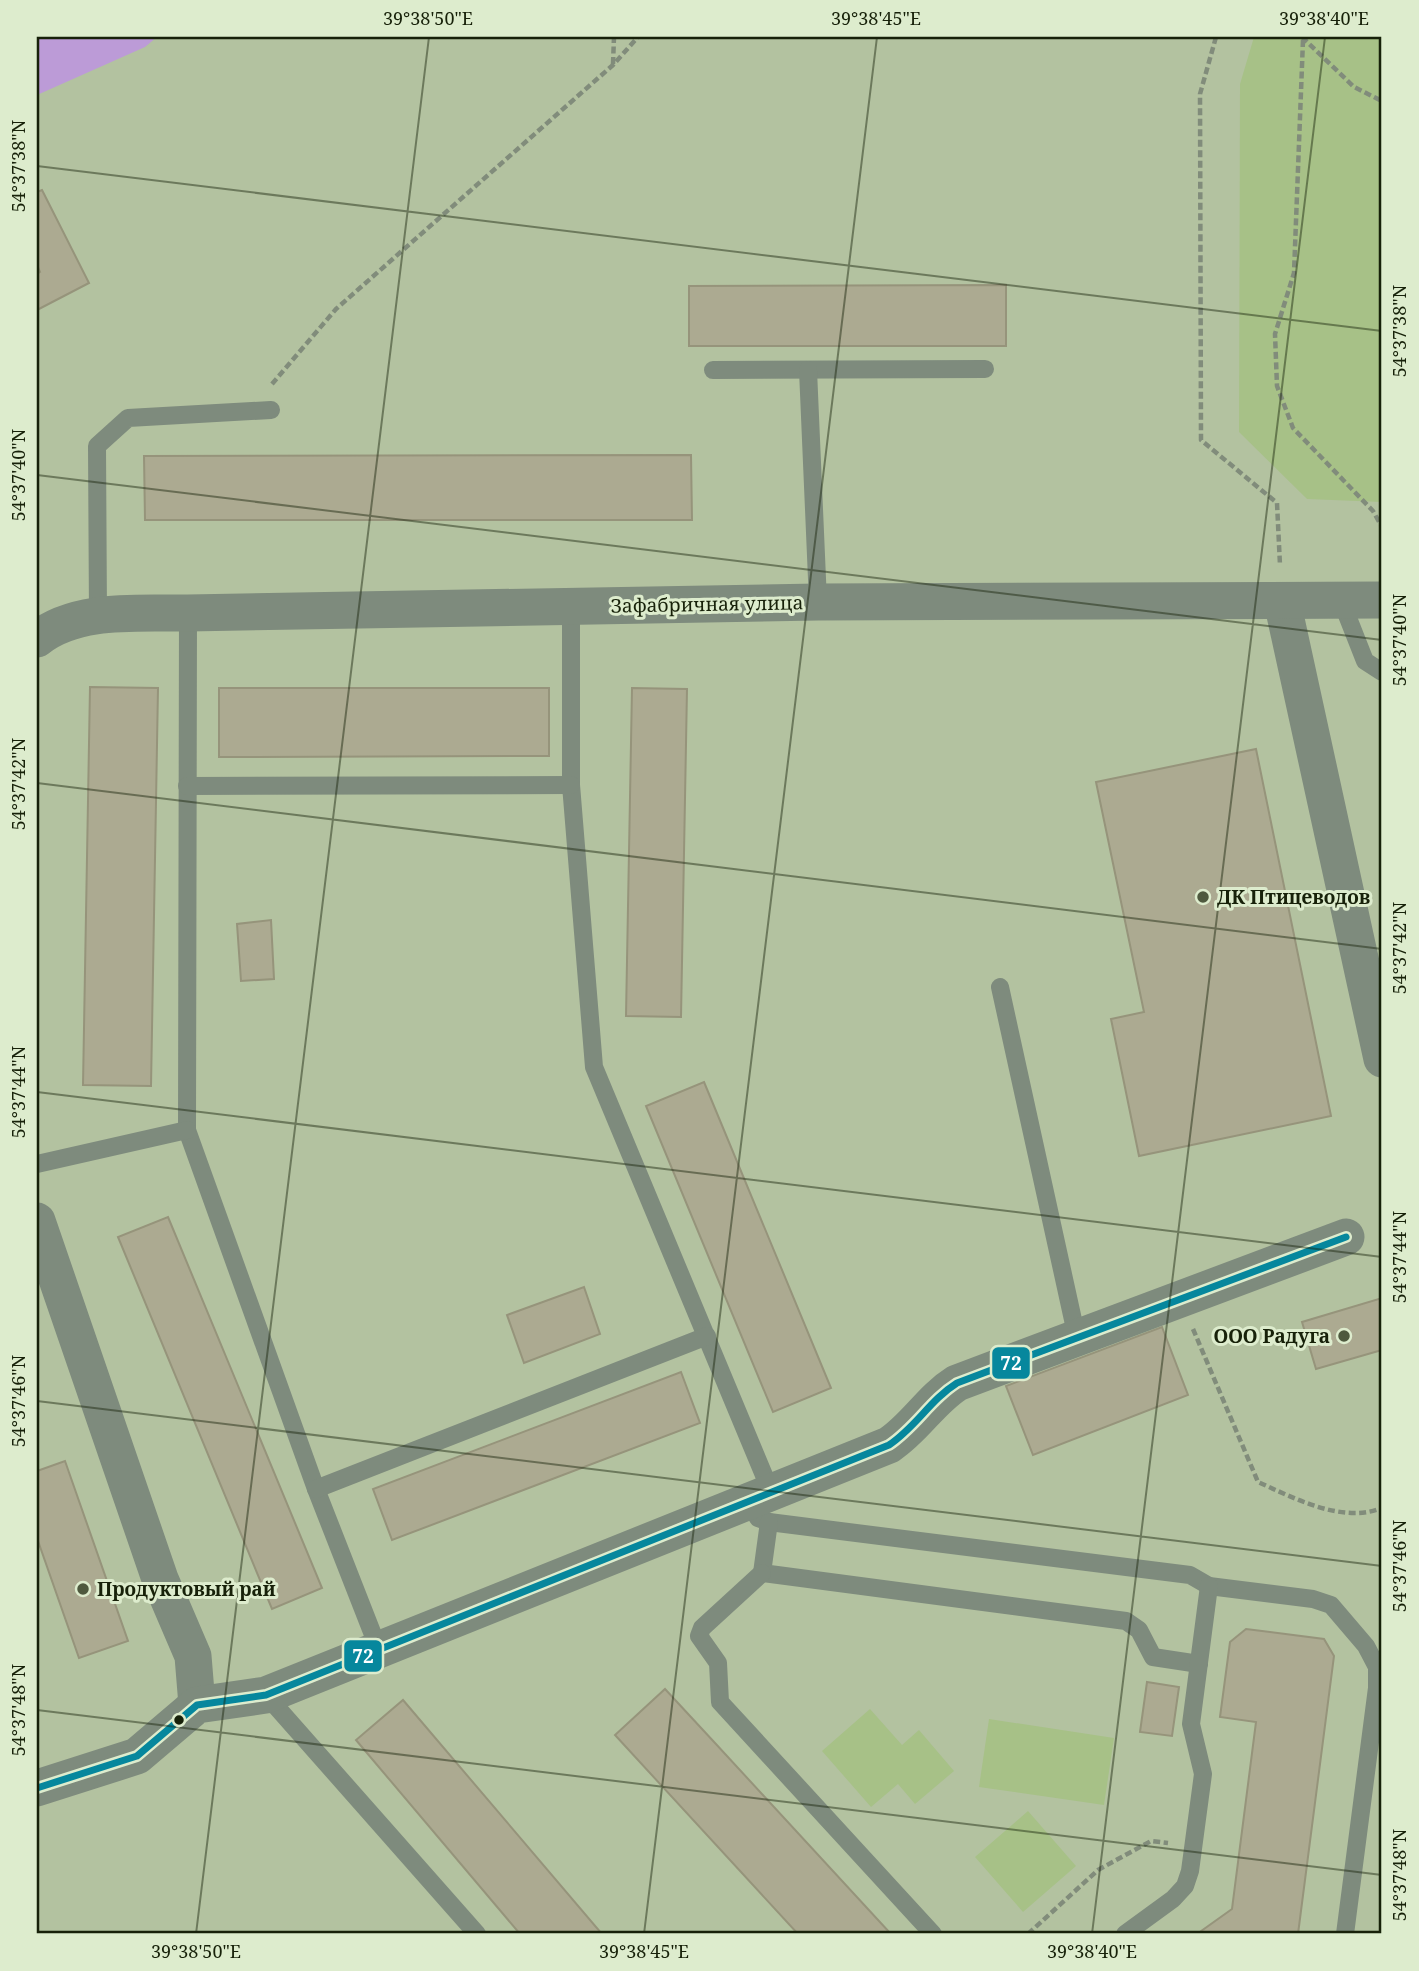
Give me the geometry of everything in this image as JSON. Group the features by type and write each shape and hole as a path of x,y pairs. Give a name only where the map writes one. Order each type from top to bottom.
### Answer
{"street":[{"name":"Зафабричная улица","path":"37,639 50,629 98,616 188,613 818,602 1382,600"},
{"path":"1282,601 1382,1059"},
{"path":"37,1222 160,1579 192,1656 197,1704"},
{"path":"37,1788 137,1756 197,1704 266,1695 763,1505 889,1445 916,1424 939,1394 957,1383 1346,1237"}],"lane":[{"path":"713,370 985,369"},
{"path":"808,370 818,602"},
{"path":"98,616 97,446 128,418 271,410"},
{"path":"1341,600 1365,661 1382,672"},
{"path":"571,607 571,785 594,1067 706,1336 763,1505 762,1573 702,1628 699,1636 718,1663 720,1702 933,1934"},
{"path":"188,613 187,1130 316,1489 379,1650"},
{"path":"187,786 571,785"},
{"path":"1000,987 1077,1338"},
{"path":"37,1164 187,1130"},
{"path":"316,1489 706,1336"},
{"path":"763,1505 1190,1575 1209,1586 1313,1599 1331,1605 1366,1646 1377,1667 1377,1688 1345,1934"},
{"path":"762,1573 1126,1621 1139,1630 1153,1657 1199,1664"},
{"path":"1125,1934 1173,1899 1185,1886 1203,1774 1201,1756 1191,1735 1209,1586"},
{"path":"266,1695 477,1934"}],"path":[{"path":"613,65 614,37"},
{"path":"249,412 336,309 613,65 638,37"},
{"path":"1216,37 1200,94 1201,440 1277,503 1282,601"},
{"path":"1303,39 1354,87 1382,101"},
{"path":"1303,39 1294,273 1275,334 1277,386 1293,428 1373,511 1382,527"},
{"path":"1181,1299 1258,1482 1314,1506 1368,1514 1382,1508"},
{"path":"1028,1934 1098,1870 1151,1840 1193,1846"}],"green space":[{"path":"1254,37 1382,37 1382,502 1307,499 1239,432 1240,84"},
{"path":"870,1709 902,1745 919,1730 954,1771 915,1804 898,1784 871,1807 822,1751"},
{"path":"989,1719 1114,1738 1104,1805 979,1787"},
{"path":"1028,1811 1076,1866 1023,1912 975,1857"}],"shaded area":[{"path":"37,37 157,37 145,47 37,95"}],"building":[{"path":"42,190 89,283 37,310 37,274 40,272 37,265 37,192"},
{"path":"1006,285 1006,346 689,346 689,286"},
{"path":"691,455 692,520 145,520 144,456"},
{"path":"90,687 158,688 151,1086 83,1085"},
{"path":"219,688 549,688 549,756 219,757"},
{"path":"632,688 687,689 681,1017 626,1016"},
{"name":"ДК Птицеводов","path":"1256,749 1331,1116 1139,1156 1111,1019 1144,1012 1096,782"},
{"path":"271,920 274,979 241,981 237,924"},
{"path":"704,1082 831,1388 773,1412 646,1106"},
{"path":"168,1217 322,1588 272,1609 118,1237"},
{"path":"584,1287 600,1334 524,1363 507,1315"},
{"name":"ООО Радуга","path":"1382,1298 1382,1350 1316,1369 1302,1322"},
{"path":"1162,1327 1188,1395 1033,1455 1006,1386"},
{"path":"681,1372 700,1423 392,1540 373,1489"},
{"name":"Продуктовый рай","path":"65,1461 128,1641 79,1658 37,1538 37,1471"},
{"path":"1246,1629 1324,1639 1334,1656 1298,1934 1197,1934 1232,1909 1256,1722 1220,1717 1230,1642"},
{"path":"1147,1682 1179,1687 1172,1736 1140,1732"},
{"path":"665,1689 891,1934 798,1934 615,1735"},
{"path":"403,1700 602,1934 520,1934 356,1740"}],"transit line":[{"name":"72","path":"37,1788 137,1756 197,1705 266,1695 889,1445 957,1383 1346,1237"}],"place":[{"name":"ДК Птицеводов","path":"1203,897"},
{"name":"ООО Радуга","path":"1344,1336"},
{"name":"Продуктовый рай","path":"83,1589"}]}
